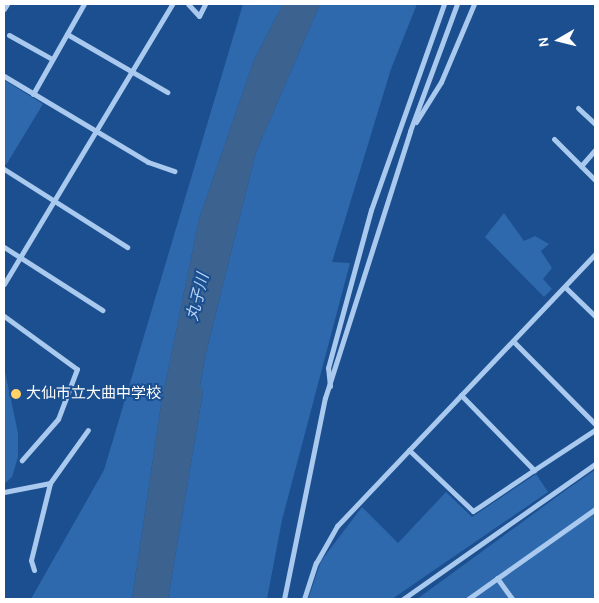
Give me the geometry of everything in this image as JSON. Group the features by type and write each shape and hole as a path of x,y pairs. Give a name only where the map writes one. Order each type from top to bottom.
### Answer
{"street":[{"path":"4,8 7,4"},
{"path":"33,94 84,4"},
{"path":"4,284 172,4"},
{"path":"188,4 199,16 205,4"},
{"path":"330,387 328,368 371,210 444,4"},
{"path":"284,599 330,387 410,131 457,4"},
{"path":"410,131 441,82 474,4"},
{"path":"67,34 167,92"},
{"path":"9,35 52,59"},
{"path":"4,76 148,162 174,171"},
{"path":"578,108 595,124"},
{"path":"554,139 595,180"},
{"path":"581,166 595,150"},
{"path":"4,169 127,247"},
{"path":"4,247 102,310"},
{"path":"304,599 316,563 337,526 595,254"},
{"path":"565,287 595,316"},
{"path":"4,316 77,370 58,419 22,460"},
{"path":"513,341 595,424"},
{"path":"461,395 534,470"},
{"path":"34,570 31,560 50,483 88,430"},
{"path":"409,450 473,511 595,430"},
{"path":"403,599 412,596 595,464"},
{"path":"4,492 50,483"},
{"path":"468,599 595,509"},
{"path":"497,578 512,599"}],"shaded area":[{"path":"243,4 283,4 254,60 199,219 161,405 132,599 31,599 104,470"},
{"path":"320,4 417,4 391,69 332,262 350,263 282,520 267,599 168,599 203,392 200,386 206,353 256,152"},
{"path":"4,80 43,104 6,165 4,164"},
{"path":"504,213 524,241 535,236 549,244 541,251 552,268 543,279 552,289 544,297 485,237"},
{"path":"4,367 18,433 18,457 12,477 4,484"},
{"path":"595,470 595,599 417,599 566,490"},
{"path":"536,474 548,492 392,599 308,599 321,561 362,507 398,543 446,492 472,517"}],"water":[{"name":"丸子川","path":"283,4 320,4 256,152 206,353 200,385 203,392 168,599 132,599 161,405 199,219 254,60"}],"place":[{"name":"大仙市立大曲中学校","path":"16,394"}]}
